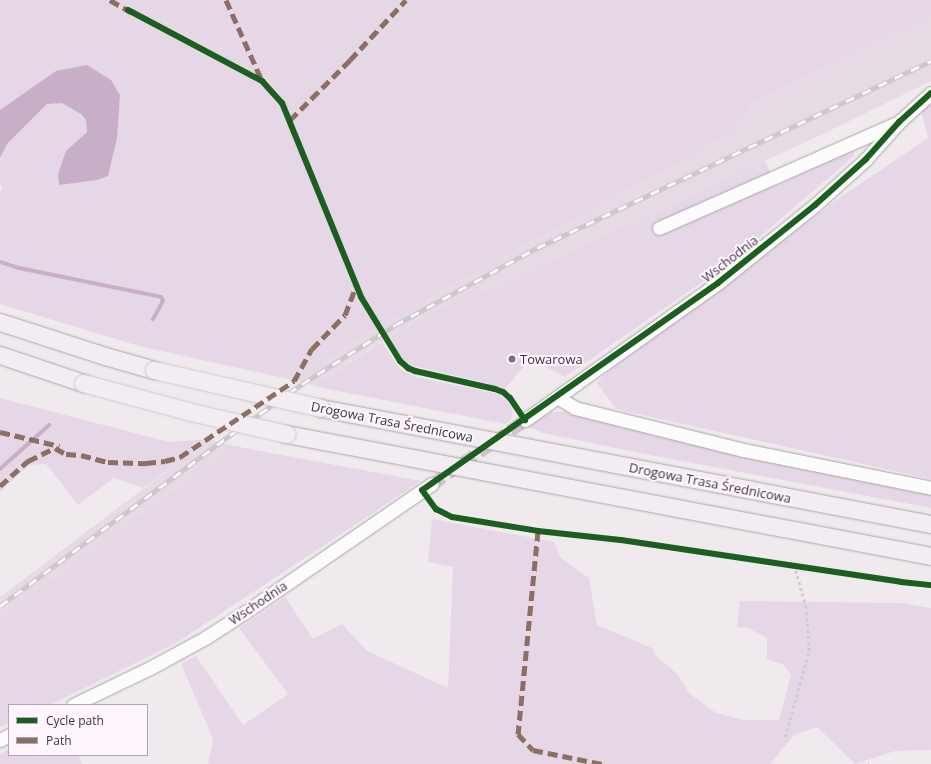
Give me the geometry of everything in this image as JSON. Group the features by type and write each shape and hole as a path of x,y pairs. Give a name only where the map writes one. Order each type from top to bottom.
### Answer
{"main road":[{"name":"Drogowa Trasa Średnicowa","path":"0,322 105,356 154,370 321,408 931,524"},
{"path":"0,355 83,383 192,412 286,434 931,556"}],"street":[{"name":"Wschodnia","path":"525,420 718,283 815,205 866,159 899,122 931,93"},
{"path":"659,228 899,122"},
{"path":"557,397 575,408 743,450 931,488"},
{"name":"Wschodnia","path":"75,704 150,668 200,641 244,613 432,484"}],"path":[{"path":"785,736 809,651 806,608 794,566"}],"shaded area":[{"path":"0,0 931,0 931,16 753,103 731,134 470,275 361,337 297,381 139,346 0,304 0,191 2,189 0,180 0,159 7,144 47,104 62,103 81,114 86,120 87,132 66,151 97,180 111,80 0,110"},
{"path":"931,16 931,81 823,134 599,238 483,295 477,286 374,346 313,386 297,381 361,337 470,275 731,134 753,103"},
{"path":"87,65 111,80 120,95 117,138 108,176 97,180 59,185 58,174 66,151 87,132 86,120 81,114 62,103 47,104 7,144 0,158 0,110 56,71"},
{"path":"931,102 931,479 616,409 597,383 609,371 842,196 928,138 921,110"},
{"path":"853,147 854,156 762,235 705,280 565,377 530,359 504,390 487,383 409,365 398,356 390,337 455,300 477,285 484,294 599,238 765,161 777,186"},
{"path":"382,342 400,369 416,377 499,394 508,402 513,411 511,420 505,424 313,386"},
{"path":"0,398 169,442 209,439 143,488 114,478 78,505 46,464 29,465 0,492"},
{"path":"551,412 570,412 931,491 931,508 635,452 543,433 527,426"},
{"path":"209,439 234,446 0,617 0,597"},
{"path":"234,446 421,481 178,642 52,704 8,704 8,723 0,727 0,617"},
{"path":"432,519 554,542 561,558 589,578 597,625 652,648 656,656 677,674 690,694 716,713 744,720 779,720 791,675 784,665 767,659 767,638 748,628 737,627 740,601 901,603 931,608 931,750 895,751 855,764 817,727 794,735 770,764 208,764 213,739 181,664 196,656 243,725 288,694 239,628 285,597 313,639 342,624 367,651 448,688 453,567 428,562"},
{"path":"8,750 8,756 78,756 82,764 0,764 0,754"}],"waterway":[{"path":"0,262 19,268 161,297 163,301 153,319"},
{"path":"0,469 49,425"}],"tunnel":[{"path":"432,484 525,420"}],"railway":[{"path":"0,606 230,435 302,384 395,325 537,248 931,61"}],"marked path":[{"path":"110,0 131,12"},
{"path":"226,0 262,81"},
{"path":"290,120 350,60 406,0"},
{"path":"0,486 28,461 55,448 66,454 81,455 108,462 146,463 165,461 180,457 294,381 312,349 345,315 356,286"},
{"path":"0,432 59,446"},
{"path":"538,531 518,734 533,750 602,764"}],"cycle path":[{"path":"128,10 262,81 282,103 361,297 400,361 408,368 415,371 503,392 510,398 525,420"},
{"path":"931,93 899,122 866,159 815,205 718,283 422,490 436,509 452,517 538,531 621,540 901,582 931,585"}],"place":[{"name":"Towarowa","path":"512,359"}]}
